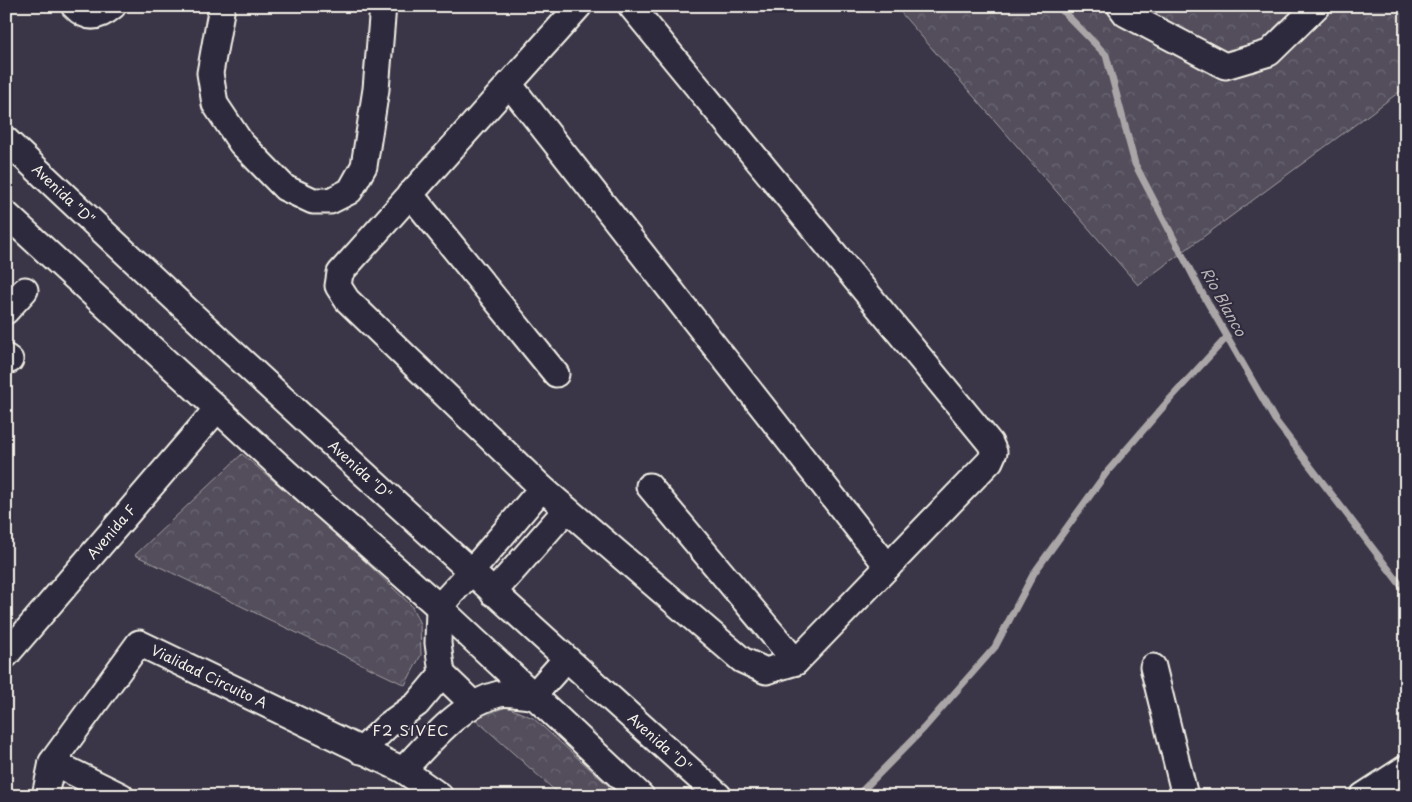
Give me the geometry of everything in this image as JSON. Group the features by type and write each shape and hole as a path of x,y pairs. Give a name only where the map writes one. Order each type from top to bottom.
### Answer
{"street":[{"path":"74,6 84,16 94,16 106,12 113,6"},
{"path":"222,6 210,73 215,104 242,143 286,188 313,201 330,202 350,191 364,166 376,89 383,6"},
{"path":"578,6 340,273 338,286 347,300 566,510 742,660 766,671 796,662 990,461 994,452 990,443 631,6"},
{"path":"1120,6 1126,14 1225,66 1269,53 1317,6"},
{"path":"509,84 888,567"},
{"name":"Avenida \"D\"","path":"6,140 471,572 719,796"},
{"path":"410,194 556,374"},
{"path":"6,214 217,409 439,607 641,796"},
{"path":"6,311 25,290"},
{"name":"Avenida F","path":"6,655 217,409"},
{"path":"649,486 796,662"},
{"path":"473,704 442,674 438,643 439,607 542,488"},
{"path":"494,593 566,510"},
{"name":"Vialidad Circuito A","path":"45,796 52,762 139,643 403,770 440,796"},
{"path":"533,696 566,659"},
{"path":"1153,667 1185,796"},
{"path":"361,751 388,725 417,704 442,674"},
{"path":"403,770 445,728 473,704 500,694 533,696"},
{"path":"52,762 121,796"},
{"path":"1363,796 1406,768"}],"green space":[{"path":"895,6 1406,6 1406,87 1138,285"},
{"path":"242,454 337,535 411,605 420,624 421,655 405,685 135,555"},
{"path":"507,707 533,718 620,796 561,796 474,718"}],"waterway":[{"name":"Rio Blanco","path":"1058,6 1106,55 1135,164 1201,291 1275,420 1406,592"},
{"path":"854,796 863,790 924,728 995,647 1034,573 1107,472 1227,337"}],"district":[{"name":"F2 SIVEC","path":"411,731"}]}
